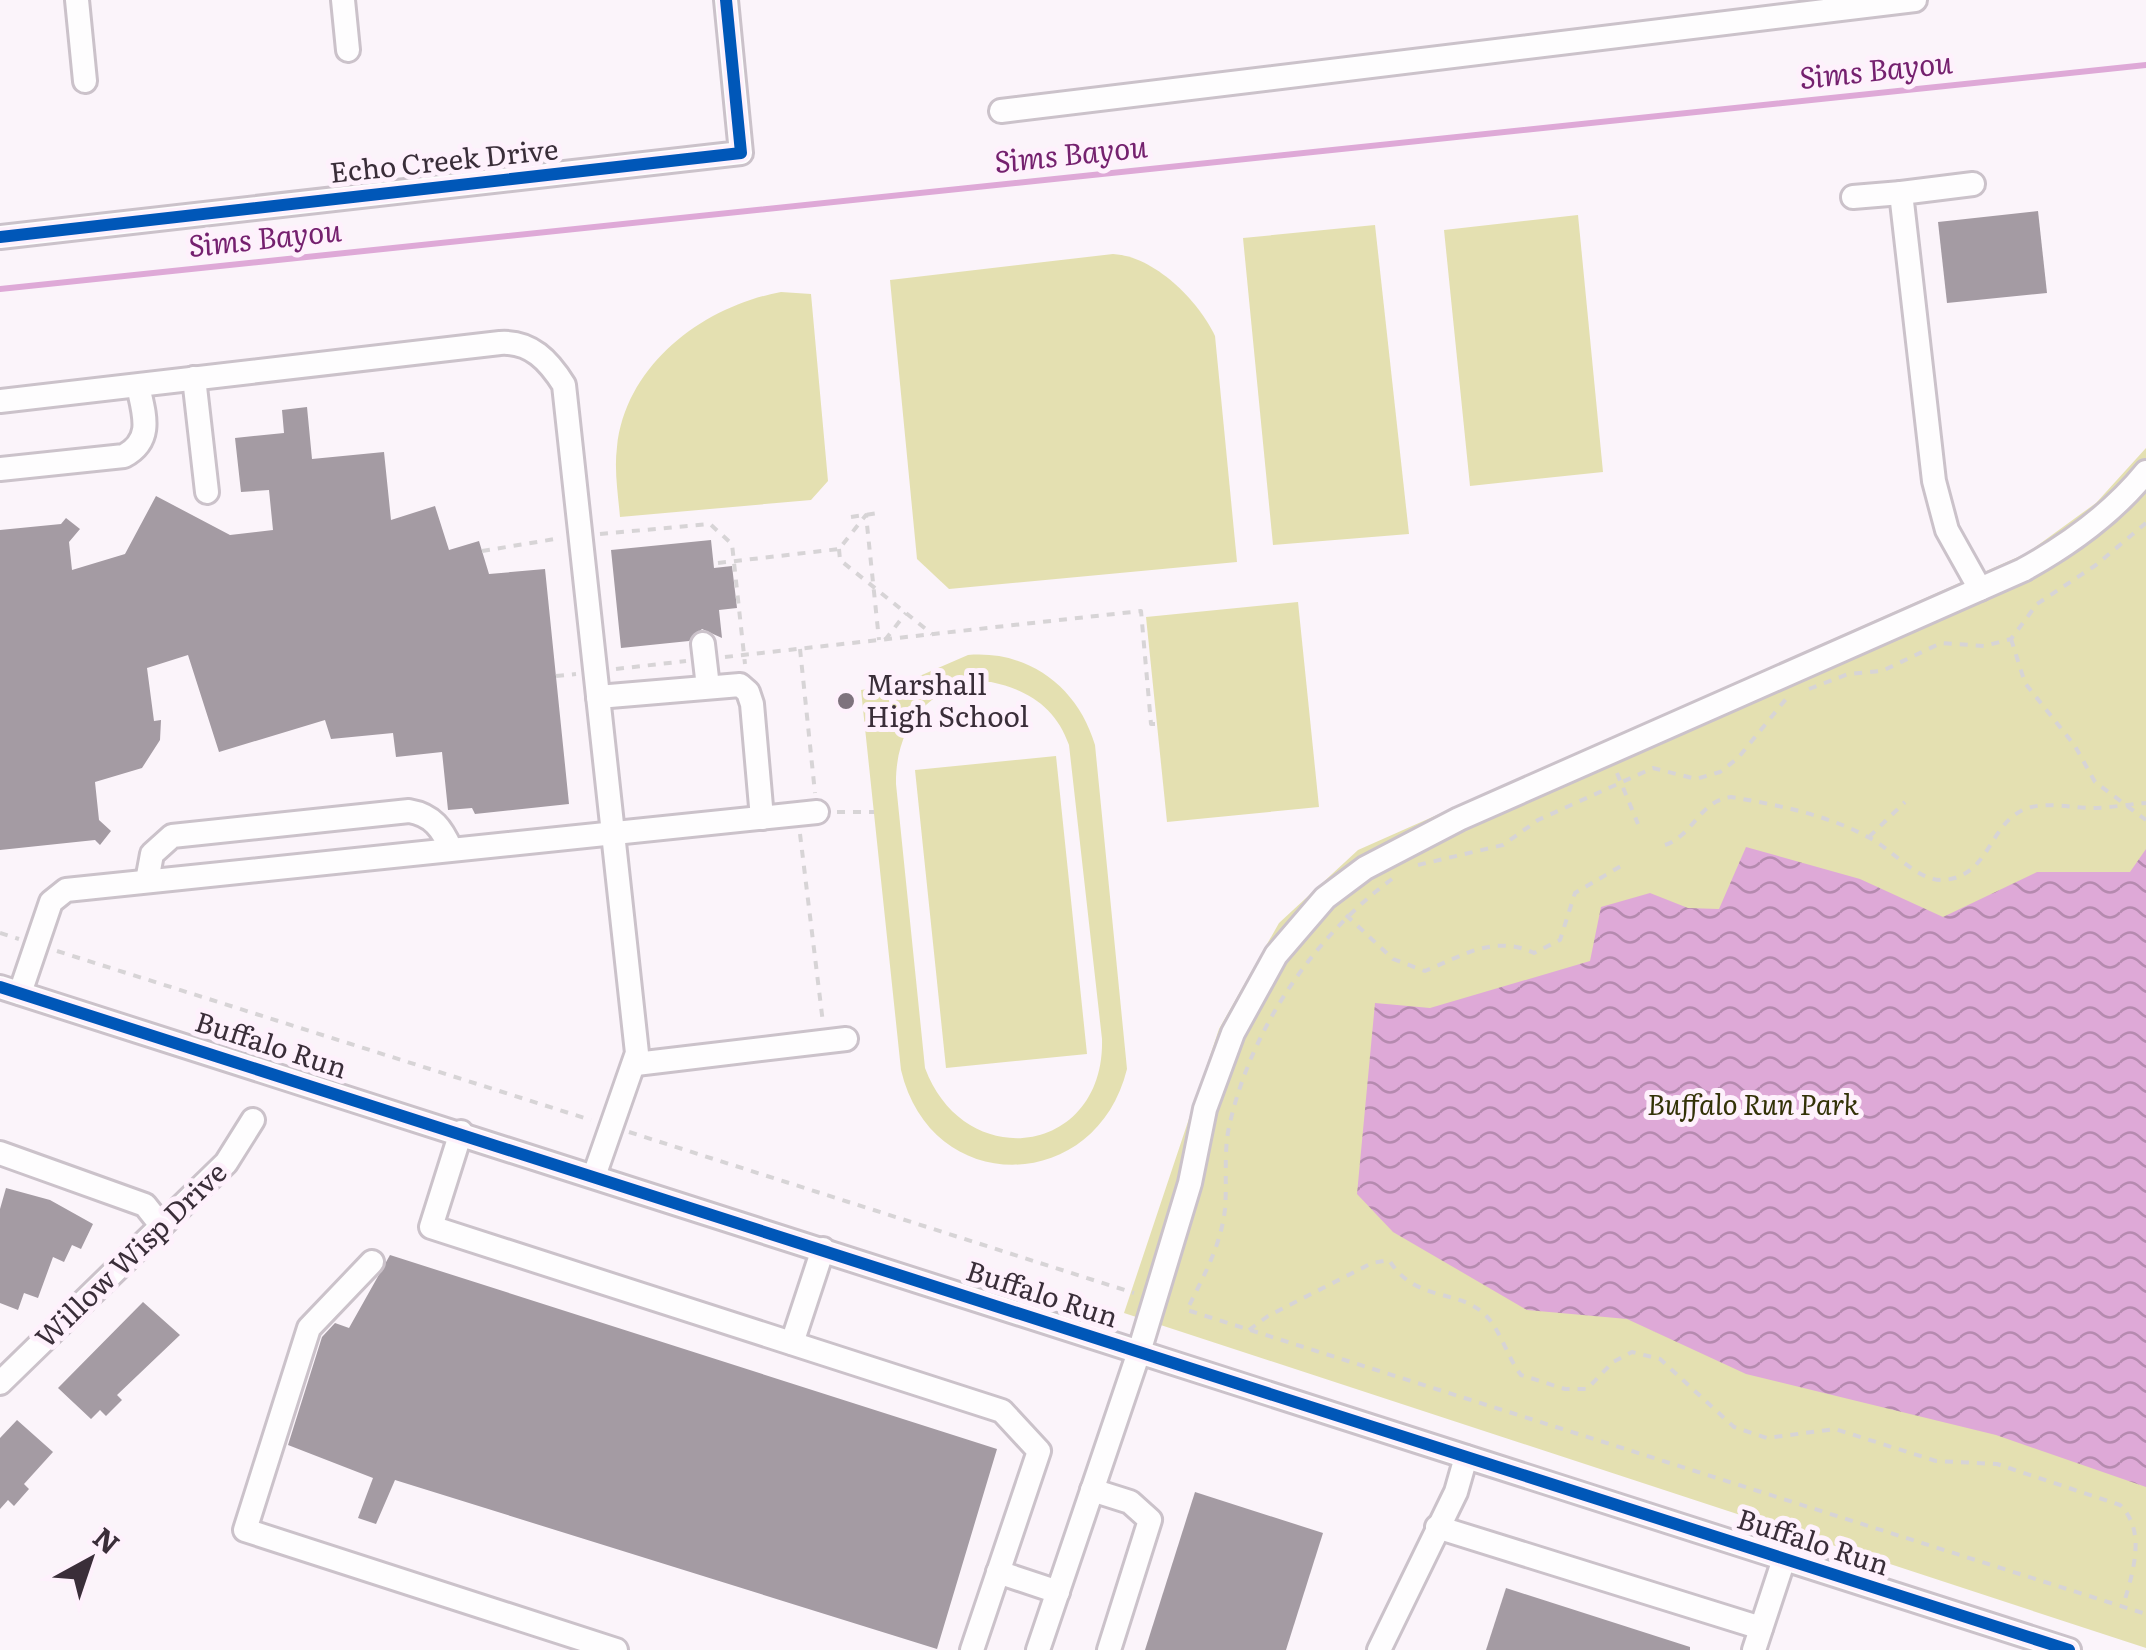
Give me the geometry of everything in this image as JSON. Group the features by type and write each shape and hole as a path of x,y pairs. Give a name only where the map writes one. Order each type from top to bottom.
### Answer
{"street":[{"path":"77,0 85,81"},
{"path":"343,0 348,50"},
{"name":"Echo Creek Drive","path":"0,237 741,152 726,0"},
{"path":"1001,111 1915,0"},
{"path":"1853,197 1973,184"},
{"path":"1901,193 1934,481 1947,530 1980,588"},
{"path":"0,401 500,344 528,348 549,363 564,385 636,1064 594,1176"},
{"path":"194,378 207,492"},
{"path":"0,470 124,456 136,450 144,441 146,423 138,386"},
{"path":"1038,1650 1139,1352 1190,1183 1204,1109 1233,1033 1276,954 1325,898 1365,868 1459,818 2059,550 2123,501 2146,472"},
{"path":"704,652 708,687"},
{"path":"598,696 740,686 748,692 752,704 762,818"},
{"path":"147,882 152,854 172,836 421,813 441,828 451,849"},
{"path":"10,990 58,894 807,813"},
{"name":"Buffalo Run","path":"10,990 1784,1559 2010,1641 2068,1650"},
{"path":"636,1064 836,1040"},
{"name":"Willow Wisp Drive","path":"0,1383 226,1163 252,1120"},
{"path":"461,1132 431,1227 1002,1411 1039,1451 972,1650"},
{"path":"0,1153 145,1206 160,1224"},
{"path":"792,1343 823,1249"},
{"path":"372,1262 309,1328 245,1530 616,1650"},
{"path":"1380,1650 1456,1492 1466,1457"},
{"path":"1092,1490 1130,1502 1150,1520 1109,1650"},
{"path":"1437,1527 1757,1639 1784,1559"},
{"path":"998,1572 1058,1592"}],"path":[{"path":"851,517 878,513"},
{"path":"718,563 838,548 866,515"},
{"path":"866,515 882,640"},
{"path":"1803,691 1848,674 1882,671 1941,643 1984,646 2011,639 2037,604 2096,565 2146,523"},
{"path":"482,551 580,536 710,524 732,544 746,677 740,686"},
{"path":"838,548 840,560 932,634"},
{"path":"556,676 704,652 744,655 1141,611 1152,724 1157,724"},
{"path":"882,640 906,613"},
{"path":"2011,639 2036,701 2076,746 2095,782 2146,820"},
{"path":"800,649 807,813 836,1040"},
{"path":"1788,697 1738,758 1720,772 1696,779 1652,768 1538,820 1503,845 1404,870 1346,915 1302,969 1260,1044 1227,1138 1218,1243 1187,1310 2146,1614"},
{"path":"1608,753 1638,824"},
{"path":"1665,845 1684,838 1705,809 1718,799 1731,797 1774,804 1868,836 1925,876 1941,880 1979,864 1990,852 2002,823 2028,807 2146,802"},
{"path":"1868,836 1905,802"},
{"path":"807,813 874,812"},
{"path":"1346,915 1392,959 1425,971 1487,945 1506,943 1534,952 1560,940 1575,892 1620,866"},
{"path":"1250,1330 1268,1316 1372,1262 1389,1260 1401,1280 1454,1298 1488,1318 1520,1375 1565,1388 1587,1389 1613,1362 1632,1352 1660,1359 1734,1427 1767,1438 1835,1429 1936,1460 1997,1464 2120,1505 2137,1516 2143,1538 2123,1606"}],"green space":[{"path":"1578,215 1603,472 1470,486 1444,230"},
{"path":"1375,225 1409,534 1273,545 1243,238"},
{"path":"1113,254 1144,263 1173,282 1198,308 1215,336 1237,562 949,589 917,559 890,280"},
{"path":"781,292 811,294 828,481 811,500 620,517 617,447 636,389 653,365 698,325 725,310"},
{"name":"Buffalo Run Park","path":"2146,448 2146,1648 1124,1313 1219,1029 1279,923 1358,850 2027,553 2096,503"},
{"path":"1298,602 1319,807 1167,822 1146,617"},
{"path":"968,655 990,655 1031,666 1048,676 1077,706 1095,745 1127,1069 1110,1110 1083,1140 1050,1158 1014,1165 978,1159 945,1142 918,1112 901,1070 861,690 887,686 890,707 915,678","holes":["991,682 1005,685 1049,711 1069,745 1102,1039 1097,1078 1081,1108 1058,1127 1030,1137 999,1136 970,1125 944,1102 925,1068 896,784 902,743 920,711 950,689"]},
{"path":"1056,756 1087,1054 946,1068 915,770"}],"water":[{"path":"1746,847 1860,879 1943,917 2037,872 2130,872 2146,849 2146,1487 1996,1435 1746,1374 1627,1319 1527,1310 1393,1232 1357,1194 1375,1003 1430,1008 1590,961 1601,907 1650,893 1688,908 1719,909"}],"building":[{"path":"2038,211 2047,293 1947,303 1938,222"},
{"path":"307,407 312,459 384,452 391,520 435,506 449,550 479,541 489,574 545,569 569,804 475,814 472,808 448,810 442,752 396,757 393,733 331,739 325,720 219,752 188,655 147,668 154,721 161,720 160,740 142,768 95,782 99,820 111,831 100,845 95,840 0,850 0,530 61,524 66,518 80,529 69,542 72,570 125,554 156,496 230,535 273,530 269,490 241,492 235,438 284,433 282,410"},
{"path":"711,540 714,568 732,566 737,608 719,610 722,638 702,629 689,641 621,648 611,550"},
{"path":"6,1188 50,1200 93,1224 81,1249 72,1245 64,1262 53,1257 38,1298 24,1293 18,1310 0,1303 0,1209"},
{"path":"390,1255 997,1449 937,1649 395,1480 376,1524 358,1518 373,1478 288,1445 322,1337 335,1323 349,1328"},
{"path":"143,1302 180,1335 117,1395 122,1400 106,1416 100,1410 91,1419 58,1388"},
{"path":"17,1420 53,1452 24,1484 29,1489 14,1506 8,1500 0,1509 0,1438"},
{"path":"1195,1492 1323,1533 1286,1650 1145,1650"},
{"path":"1506,1588 1690,1647 1690,1650 1486,1650"}],"waterway":[{"name":"Sims Bayou","path":"0,289 2146,65"}],"cycle path":[{"path":"0,237 741,153 726,0"},
{"path":"0,987 2069,1650"}],"place":[{"name":"Marshall High School","path":"846,701"}]}
